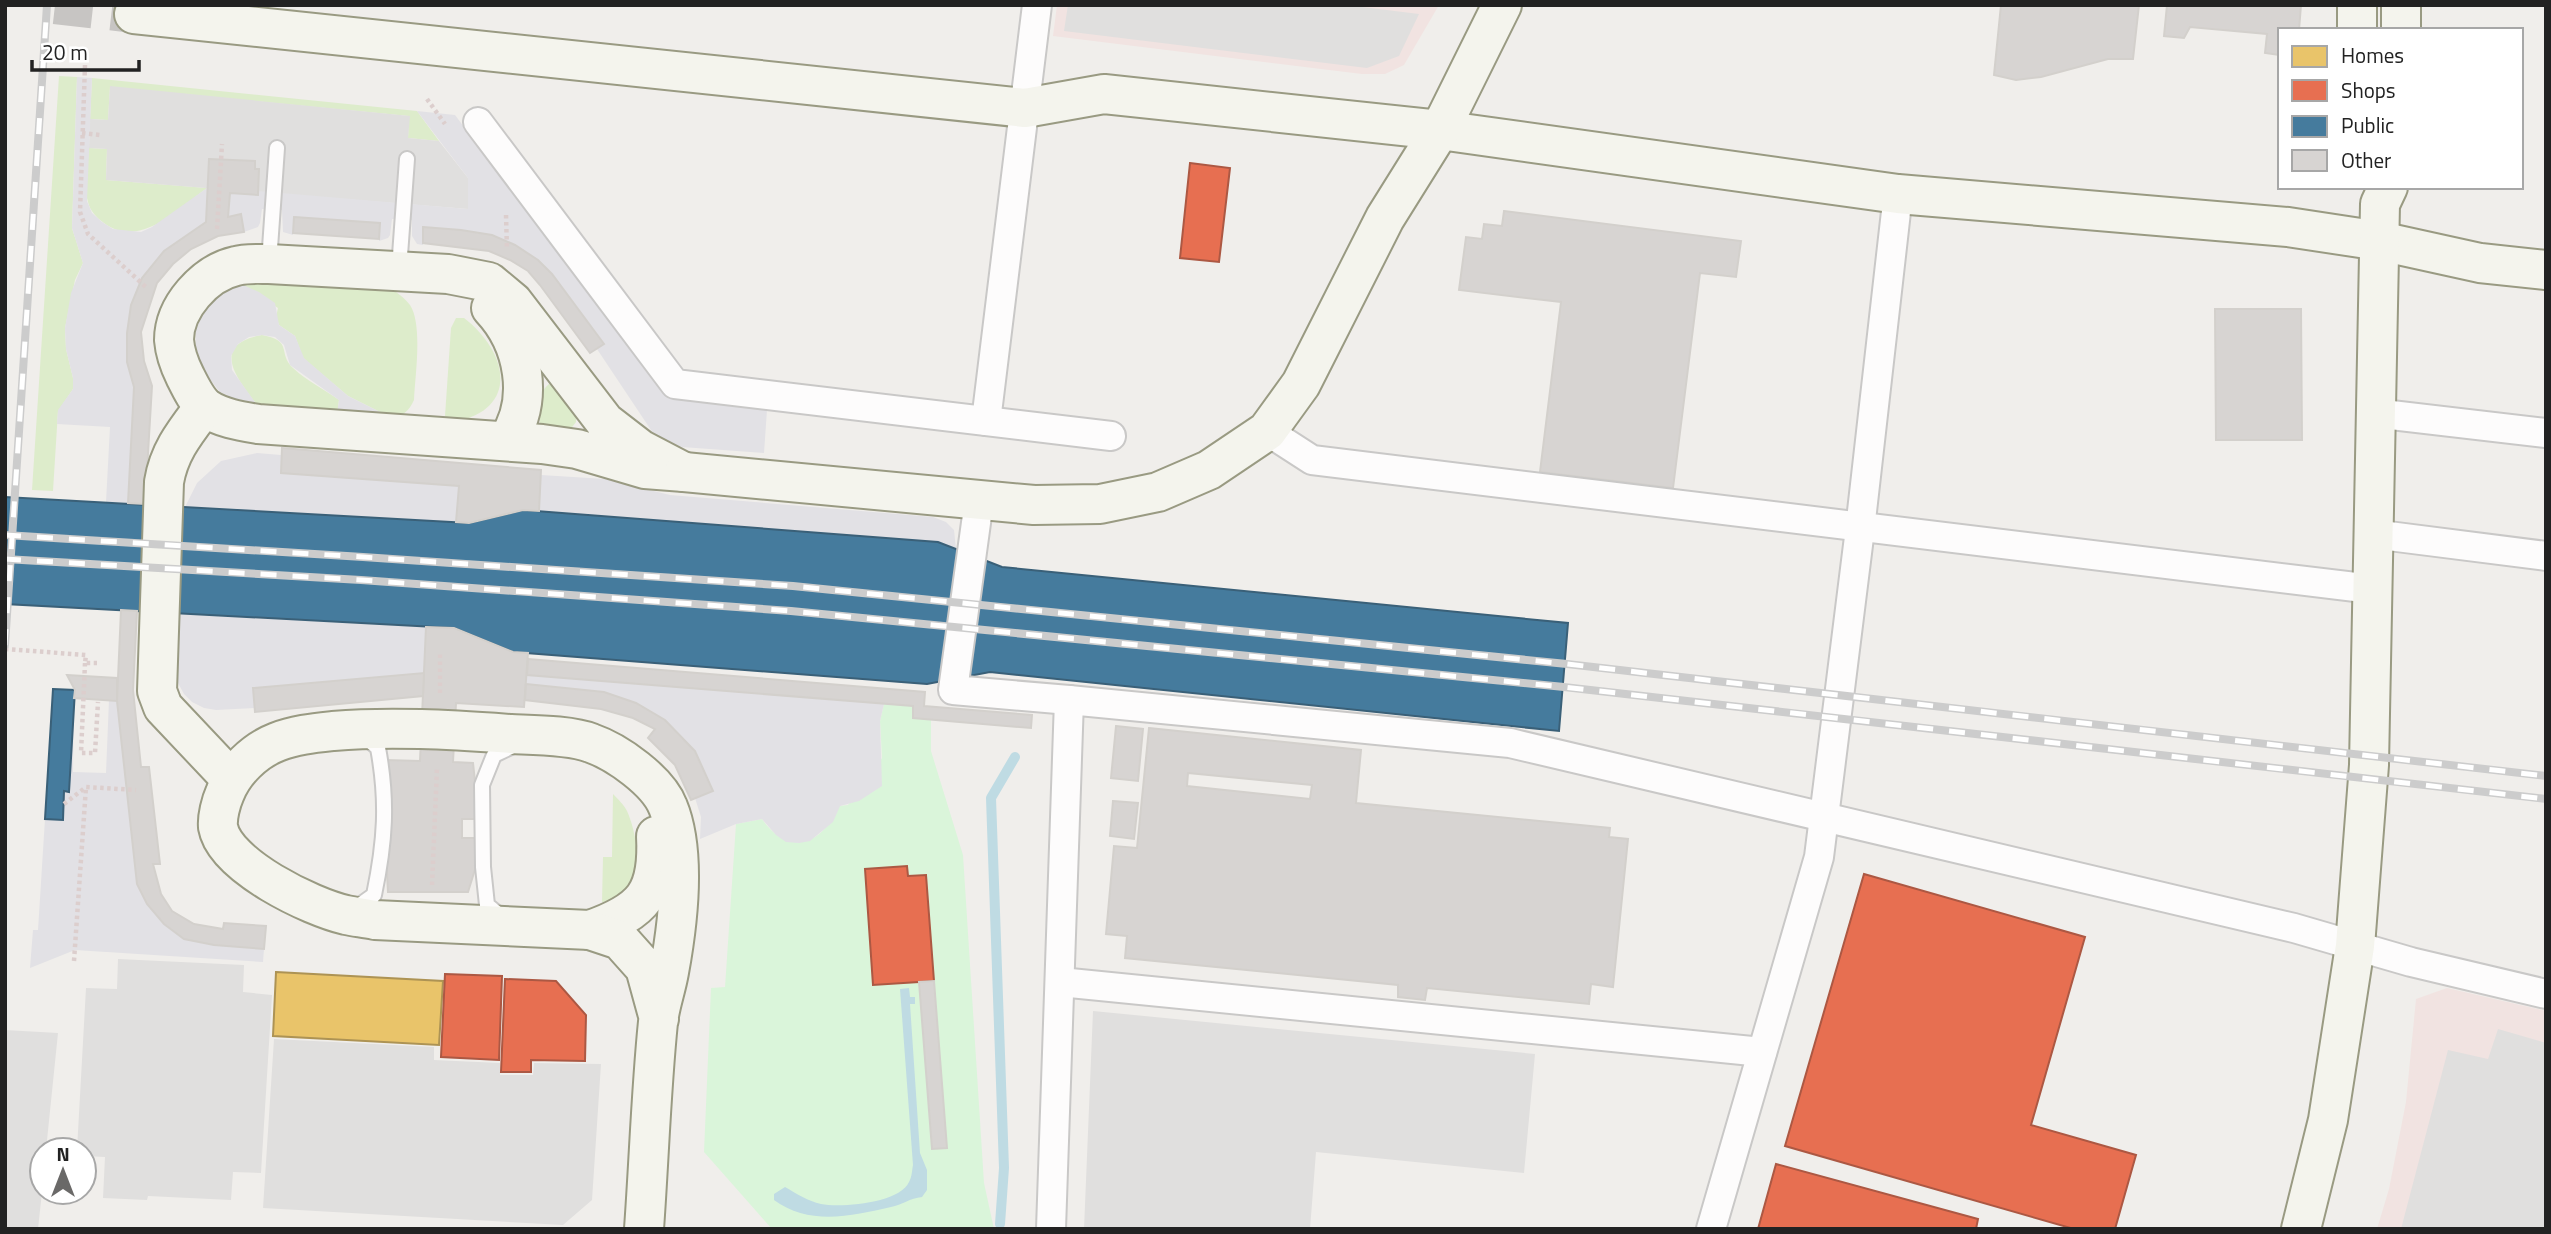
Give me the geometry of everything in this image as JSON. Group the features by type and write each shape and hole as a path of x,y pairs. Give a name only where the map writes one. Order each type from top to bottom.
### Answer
{"street":[{"path":"986,421 1037,5"},
{"path":"684,472 640,449 605,422 513,302 489,282 448,274 269,264 237,265 212,276 192,295 179,318 174,340 180,365 190,387 205,407 228,418 258,424 507,441 576,449 645,469 1034,506 1100,504 1158,492 1209,470 1268,431 1301,384 1388,211 1440,130 1502,5"},
{"path":"2357,5 2357,28"},
{"path":"2400,5 2401,28"},
{"path":"134,14 1025,108 1104,94 1440,130 1898,194 2288,227 2380,205 2480,262 2546,271"},
{"path":"478,122 676,384 1111,436"},
{"path":"1711,1229 1819,857 1898,194"},
{"path":"2301,1229 2328,1120 2355,946 2369,765 2380,205"},
{"path":"448,274 473,289 498,315 514,340 521,363 523,385 521,412 507,441"},
{"path":"205,407 167,462 164,482 157,691 163,707 231,779"},
{"path":"2374,413 2546,433"},
{"path":"1268,431 1312,460 1860,529 2372,589"},
{"path":"979,501 953,690 1510,743 2294,928 2411,962 2546,994"},
{"path":"2373,534 2546,556"},
{"path":"1051,1229 1069,700"},
{"path":"644,1229 659,1019 669,971 678,899 677,833 667,804 643,776 624,758 588,741 439,729 355,729 309,734 275,742 247,762 231,779 221,803 218,827 231,851 249,868 277,886 320,907 346,915 590,930 620,940 645,968 659,1019"},
{"path":"590,930 636,908 653,886 657,860 655,821 643,776"},
{"path":"1060,982 1762,1052"}],"lane":[{"path":"269,264 277,148"},
{"path":"399,271 407,159"},
{"path":"346,915 374,895 383,853 385,785 378,748 355,729"},
{"path":"512,926 487,905 483,867 482,785 494,755 534,735"}],"path":[{"path":"85,65 80,212 83,225 88,234 148,289"},
{"path":"82,133 100,135"},
{"path":"217,229 222,144"},
{"path":"5,649 86,655 81,753 96,753 98,702"},
{"path":"430,922 440,652"},
{"path":"85,663 97,663"},
{"path":"64,804 86,787 136,790"},
{"path":"74,961 86,787"}],"shaded area":[{"path":"1057,5 1439,5 1404,65 1385,74 1362,74 1053,36"},
{"path":"1068,5 1346,5 1419,14 1399,56 1367,68 1064,31"},
{"path":"77,77 92,78 87,201 92,213 102,222 113,229 141,232 207,188 206,222 164,251 142,278 131,305 127,362 134,387 128,503 106,502 110,427 57,424 58,410 73,389 65,328 71,293 83,263 72,228"},
{"path":"110,86 410,116 408,138 439,141 468,178 468,209 106,180 107,149 89,148 90,119 108,120"},
{"path":"417,111 455,115 667,397 767,410 764,453 682,447 657,439 597,349 604,343 552,274 538,260 515,245 492,235 424,228 423,245 417,244 412,236 412,220 392,219 390,235 379,241 380,223 294,217 293,235 283,232 282,210 262,209 258,227 244,232 241,214 228,217 230,193 258,195 258,191 468,209 468,178"},
{"path":"241,284 275,303 279,325 295,336 304,358 348,396 392,418 337,414 339,400 290,365 284,345 275,337 262,335 249,337 238,344 231,356 232,370 257,405 220,392 200,367 196,353 196,328 199,318 215,296"},
{"path":"257,453 281,455 281,473 459,486 456,522 185,507 197,483 221,461"},
{"path":"541,475 605,479 670,495 933,517 946,522 954,530 956,549 937,542 539,511"},
{"path":"177,614 426,627 424,673 254,688 255,708 204,708 184,694 173,668"},
{"path":"527,675 884,704 880,721 882,786 859,801 840,806 833,822 810,841 786,842 762,819 736,824 700,839 701,817 695,798 712,791 695,751 665,720 636,703 604,692 526,684"},
{"path":"74,698 73,772 106,773 109,700 117,701 147,904 164,924 184,939 214,945 264,949 263,962 75,950 30,968 33,930 38,930 45,819 63,820 64,791 69,791 72,741 63,721"},
{"path":"118,959 244,965 243,992 272,995 261,1173 233,1172 231,1200 148,1196 147,1200 103,1198 105,1157 98,1157 98,1136 78,1136 86,988 117,989"},
{"path":"2447,988 2546,1011 2546,1229 2377,1229 2389,1189 2406,1102 2416,999"},
{"path":"1093,1011 1535,1054 1524,1173 1316,1152 1310,1229 1084,1229"},
{"path":"2498,1029 2546,1043 2546,1229 2401,1229 2448,1050 2488,1059"},
{"path":"5,1030 58,1033 47,1136 28,1136 28,1206 40,1206 38,1229 5,1229"},
{"path":"274,1039 434,1047 434,1060 500,1063 500,1075 533,1075 534,1063 601,1064 592,1200 563,1225 263,1208"}],"green space":[{"path":"59,76 77,77 72,228 83,263 75,280 65,328 73,389 58,411 53,491 32,490"},
{"path":"92,78 417,111 439,141 408,138 409,116 110,87 108,120 90,119"},
{"path":"89,148 107,149 106,180 207,188 158,223 131,232 118,230 99,219 89,205 86,183"},
{"path":"260,282 389,287 403,298 414,314 417,338 414,400 408,410 392,418 348,396 303,358 295,336 279,325 276,317 278,308 241,284"},
{"path":"456,318 464,318 479,331 490,346 500,377 498,392 490,404 476,415 455,422 445,416 451,328"},
{"path":"262,335 282,344 288,363 293,368 339,400 337,414 257,405 236,374 232,354 236,346"},
{"path":"549,384 554,385 576,413 576,422 569,431 540,425 541,397"},
{"path":"884,704 913,706 913,718 931,719 931,751 963,855 984,1183 994,1229 772,1229 704,1152 711,988 725,987 736,824 762,819 783,839 794,842 815,837 824,830 839,806 848,805 882,758 880,721"},
{"path":"613,794 626,809 632,823 637,852 636,866 627,891 617,898 602,902 603,857 612,857"}],"water":[{"path":"909,988 910,997 915,997 915,1004 910,1004 920,1153 927,1170 927,1190 922,1197 895,1206 846,1216 816,1216 787,1208 774,1200 774,1194 785,1187 816,1203 842,1205 869,1202 894,1195 909,1182 913,1165 900,989"}],"building: Homes":[{"path":"276,972 443,981 439,1045 273,1036"}],"building: Shops":[{"path":"1190,163 1230,168 1219,262 1180,258"},
{"path":"907,866 908,876 926,875 934,981 873,985 865,869"},
{"path":"1864,874 2085,937 2031,1125 2136,1155 2115,1229 2074,1229 1785,1146"},
{"path":"445,974 502,976 499,1060 441,1057"},
{"path":"505,979 556,981 586,1015 585,1061 531,1060 531,1072 501,1072"},
{"path":"1776,1164 1978,1219 1976,1229 1758,1229"}],"building: Public":[{"path":"5,497 469,523 523,510 938,542 1002,567 1568,623 1559,731 990,672 927,684 513,652 454,628 5,604"},
{"path":"53,689 75,690 69,792 64,791 63,820 45,819"}],"building: Other":[{"path":"2001,5 2139,5 2133,59 2108,59 2041,77 2016,80 1994,75"},
{"path":"2167,5 2301,5 2299,28 2278,28 2278,55 2265,53 2267,34 2190,27 2184,38 2164,36"},
{"path":"209,159 255,161 255,169 259,169 258,195 230,193 228,217 241,214 244,232 218,236 191,249 173,264 157,283 141,332 144,361 152,386 145,504 128,503 134,387 127,362 131,305 142,278 164,251 206,222"},
{"path":"1504,211 1741,241 1736,277 1700,273 1673,488 1540,472 1561,302 1459,290 1466,237 1482,239 1484,224 1502,226"},
{"path":"294,217 380,223 379,239 293,233"},
{"path":"423,227 492,235 515,245 538,260 552,274 604,344 590,353 528,271 489,251 423,243"},
{"path":"2215,309 2301,309 2302,440 2216,440"},
{"path":"282,448 541,470 539,511 523,510 469,523 456,522 459,486 281,473"},
{"path":"121,610 137,611 133,690 141,767 149,767 160,864 153,864 161,894 172,911 194,924 223,929 224,923 266,926 264,949 214,945 184,939 164,924 147,904 137,884 117,701"},
{"path":"426,627 454,628 513,652 528,653 524,707 456,703 453,762 473,763 479,819 462,819 462,838 475,838 477,863 468,892 388,892 385,837 391,815 386,760 420,761"},
{"path":"528,659 925,692 924,706 1032,715 1031,728 913,718 913,706 527,675"},
{"path":"424,673 423,696 255,712 253,688"},
{"path":"67,675 117,678 117,701 74,698 75,690"},
{"path":"526,684 604,692 636,703 665,720 695,751 713,791 691,800 675,765 648,738 655,729 633,718 601,709 525,700"},
{"path":"1116,726 1143,729 1138,781 1111,778"},
{"path":"1149,728 1361,750 1356,803 1610,828 1609,837 1628,839 1613,987 1591,984 1589,1004 1427,988 1425,1000 1398,997 1398,985 1125,958 1127,936 1106,934 1114,846 1137,848","holes":["1188,773 1312,785 1310,799 1187,786"]},
{"path":"1113,801 1138,803 1134,839 1110,836"},
{"path":"934,981 947,1148 932,1149 919,982"}],"waterway":[{"path":"1000,1224 1004,1168 991,798 1015,757"}],"tunnel":[{"path":"55,5 134,14"}],"railway":[{"path":"5,645 47,5"},
{"path":"5,535 793,586 1567,664 2546,776"},
{"path":"5,559 361,580 791,611 1564,687 2546,799"}]}
